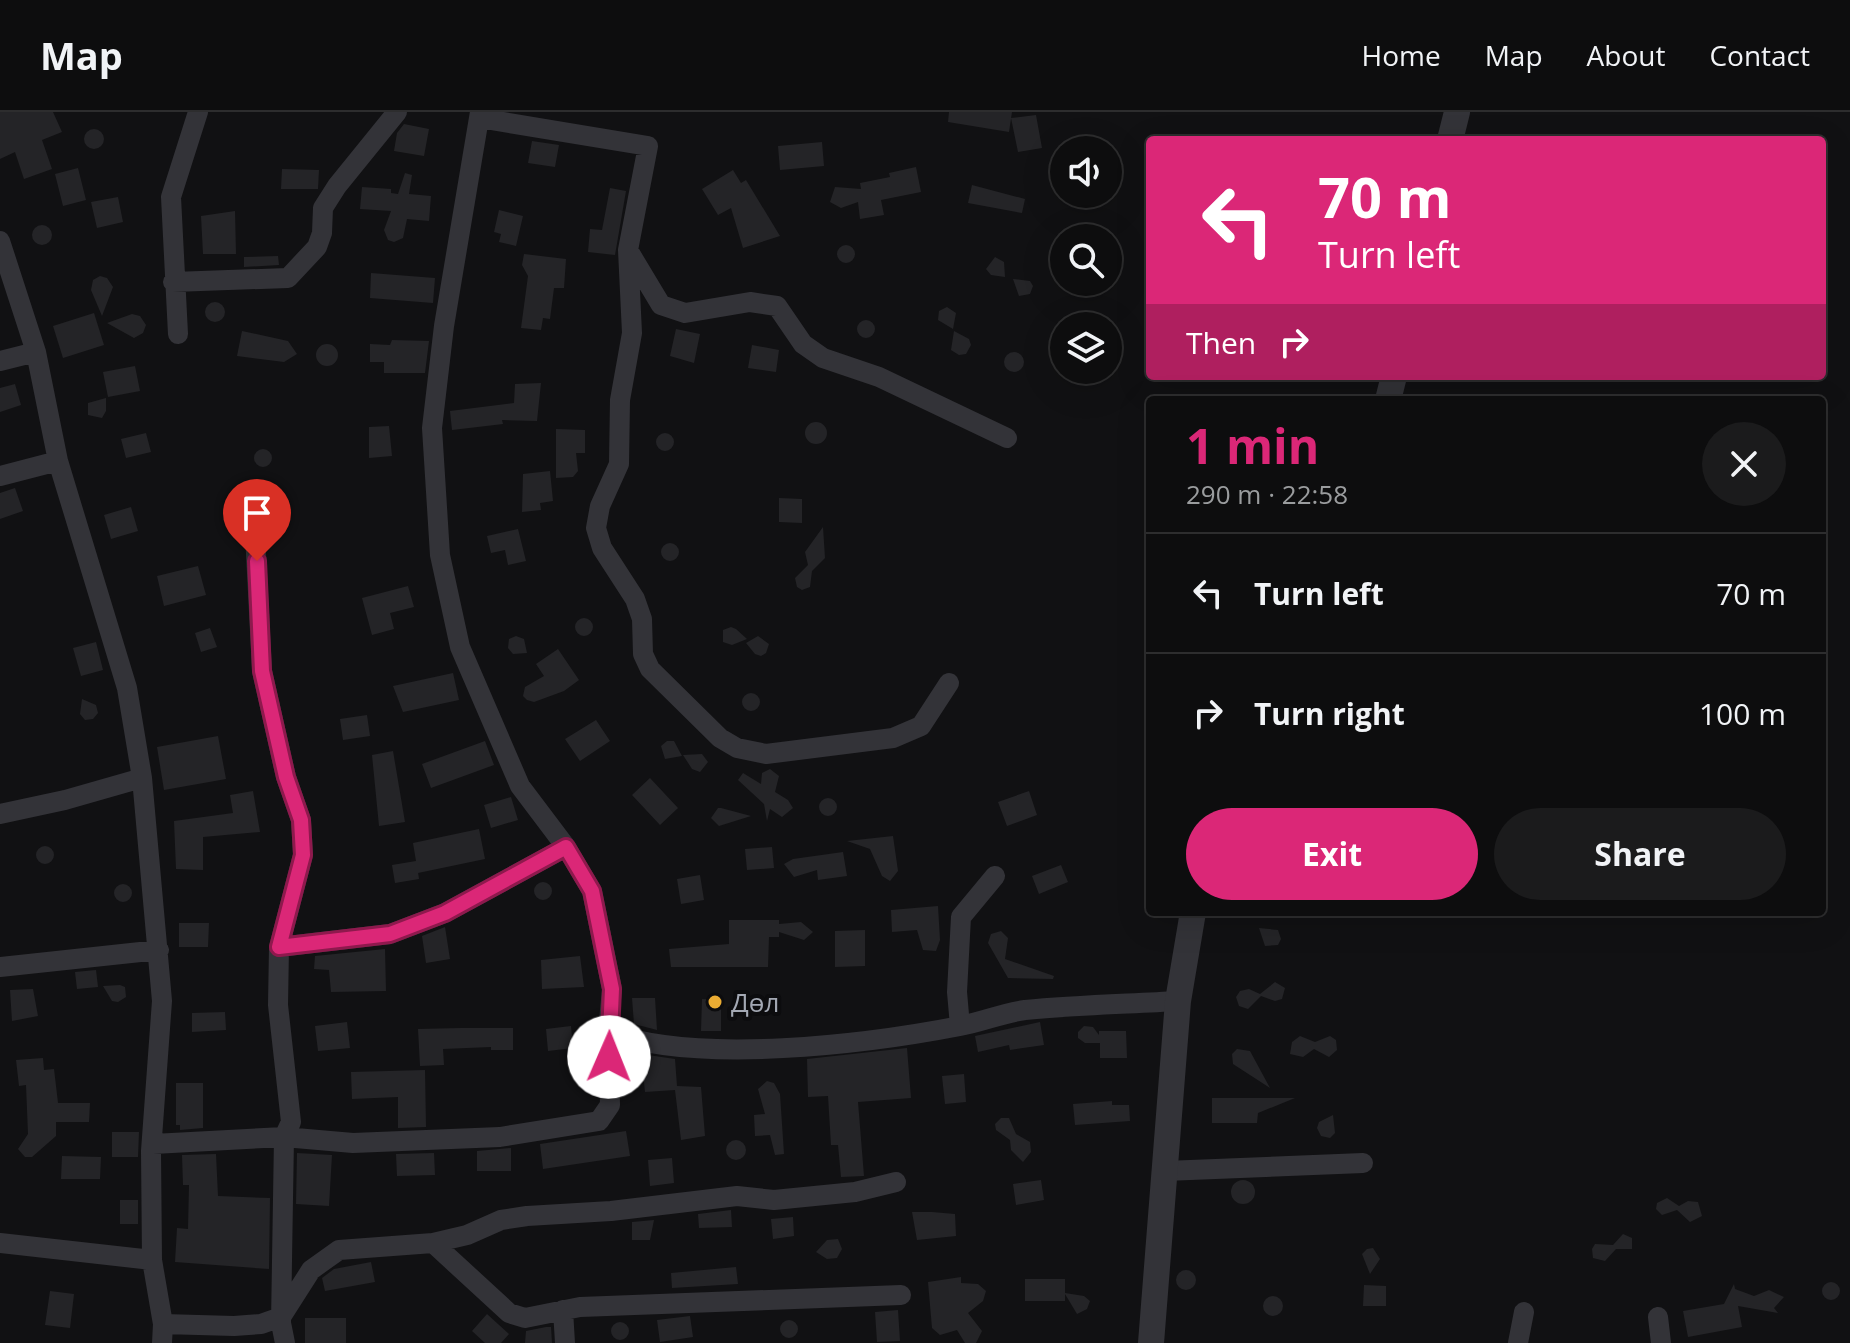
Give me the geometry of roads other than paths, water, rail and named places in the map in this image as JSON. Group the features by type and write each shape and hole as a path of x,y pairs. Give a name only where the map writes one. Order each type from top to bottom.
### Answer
{"street":[{"path":"178,334 171,197 198,112"},
{"path":"173,282 288,278 317,247 322,233 323,208 337,186 397,112"},
{"path":"1451,136 1457,112"},
{"path":"153,1144 284,1137 353,1143 500,1137 599,1121 610,1105 608,1032 612,989 592,891 566,847 520,786 466,661 440,555 432,428 444,326 479,115 648,146 628,250 632,333 620,400 619,464 600,506 596,528 602,548 635,599 642,619 643,654 650,669 720,738 737,748 766,754 893,738 921,726 949,683"},
{"path":"0,241 36,352 58,461 127,688 142,778 162,1001 153,1144 152,1260 162,1334 261,1324 281,1317 311,1270 339,1250 433,1243 467,1235 501,1220 527,1216 611,1211 737,1196 774,1200 855,1192 896,1182"},
{"path":"628,250 661,305 685,313 750,302 777,306 803,344 823,358 892,383 1007,438"},
{"path":"0,361 36,352"},
{"path":"0,476 58,461"},
{"path":"255,534 262,671 286,777 301,820 303,855 279,947 278,1005 291,1122 284,1137 281,1317 285,1343"},
{"path":"0,814 142,778"},
{"path":"279,947 390,934 445,913 566,847"},
{"path":"960,1026 957,992 961,917 995,876"},
{"path":"1151,1343 1178,1001 1192,916"},
{"path":"0,967 159,950"},
{"path":"608,1032 626,1039 695,1047 804,1047 960,1026 1023,1011 1178,1001"},
{"path":"1165,1171 1363,1163"},
{"path":"0,1243 152,1260"},
{"path":"433,1243 509,1313 525,1318 563,1310 901,1295"},
{"path":"563,1310 565,1343"},
{"path":"1518,1343 1524,1312"},
{"path":"1658,1317 1661,1343"}],"place":[{"name":"Дөл","path":"715,1002"}]}
